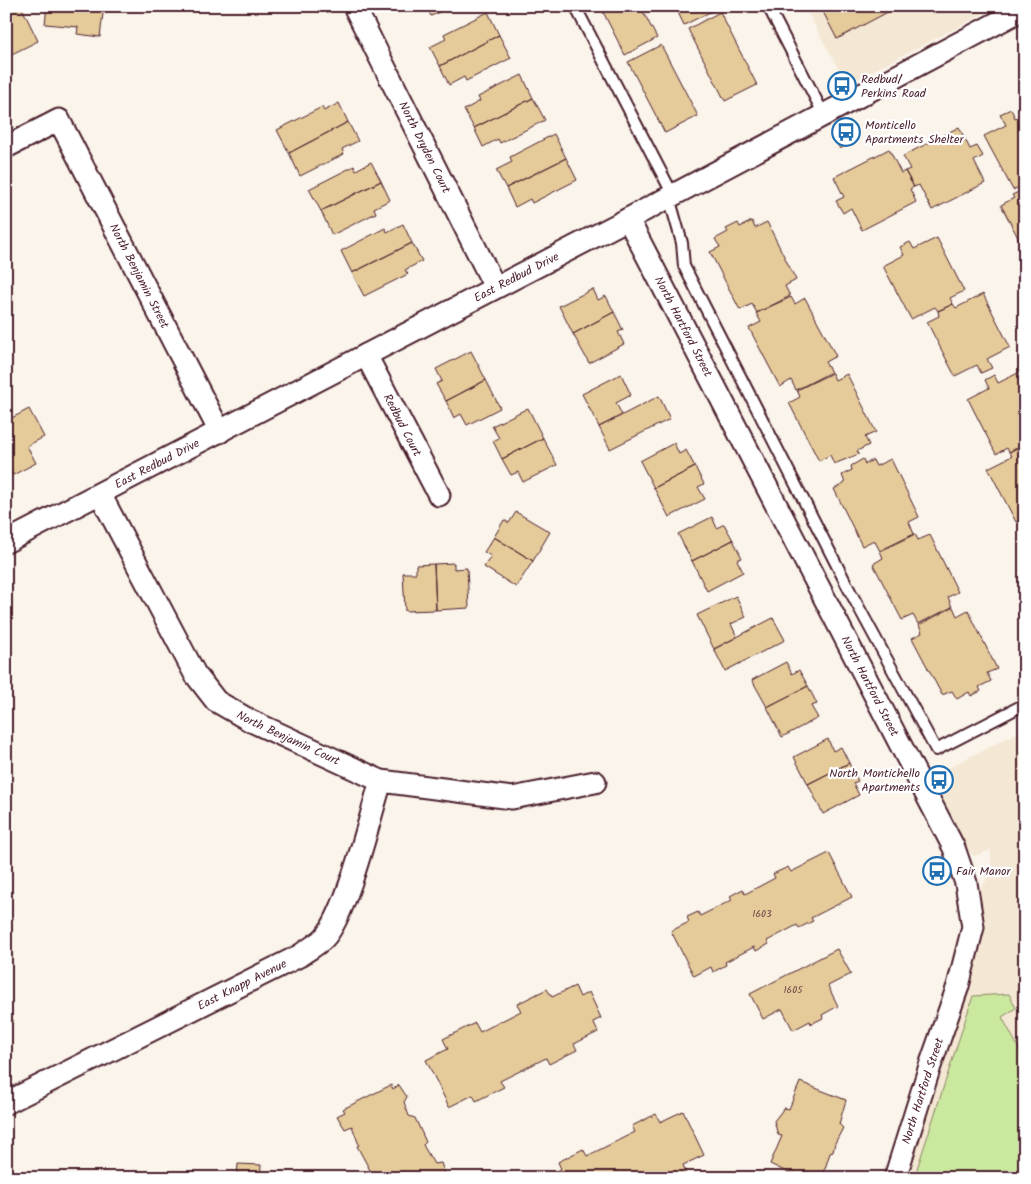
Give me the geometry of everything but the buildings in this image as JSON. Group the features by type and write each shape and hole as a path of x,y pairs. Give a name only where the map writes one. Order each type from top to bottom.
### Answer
{"street":[{"name":"North Dryden Court","path":"354,6 495,287"},
{"name":"East Redbud Drive","path":"6,542 628,219 1025,8"},
{"name":"North Benjamin Street","path":"6,147 59,120 220,432"},
{"name":"North Hartford Street","path":"628,219 954,848 966,883 973,927 958,986 930,1066 895,1178"},
{"name":"Redbud Court","path":"366,354 439,495"},
{"name":"North Benjamin Court","path":"100,494 195,674 216,701 250,720 381,781 512,798 594,782"},
{"name":"East Knapp Avenue","path":"6,1103 299,956 325,937 338,914 350,884 381,781"}],"lane":[{"path":"574,6 671,196 682,243 684,266 851,593 936,750 1025,704"},
{"path":"768,6 824,115"}],"shaded area":[{"path":"804,6 999,6 847,84"},
{"path":"1025,729 1025,1178 908,1178 983,923 980,890 991,873 991,850 974,856 960,843 930,777"}],"green space":[{"path":"1009,994 1016,1008 1002,1017 1025,1060 1025,1178 914,1178 973,996"}],"place":[{"name":"Redbud/ Perkins Road","path":"842,86"},
{"name":"Monticello Apartments Shelter","path":"846,132"},
{"name":"North Montichello Apartments","path":"939,780"},
{"name":"Fair Manor","path":"937,871"}]}
